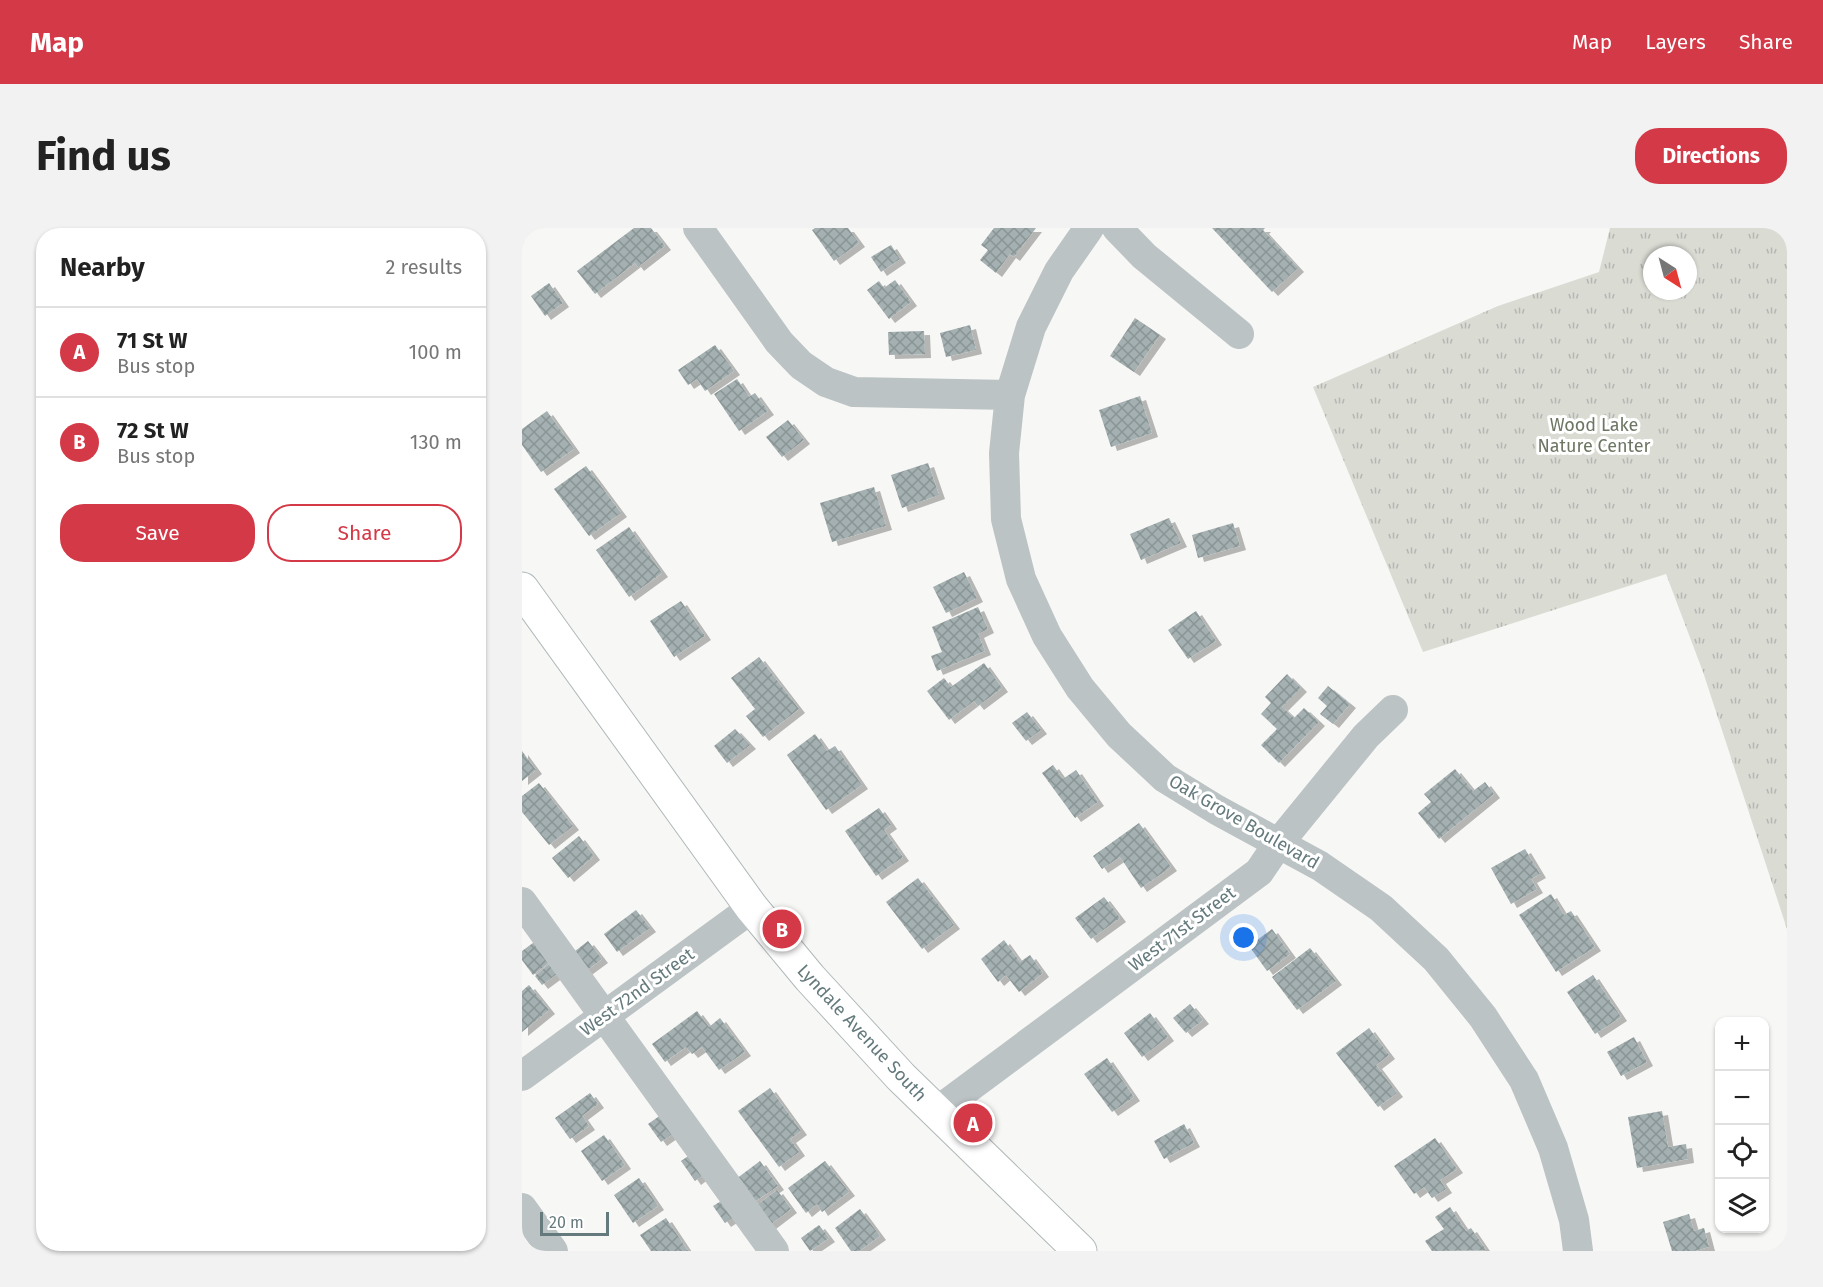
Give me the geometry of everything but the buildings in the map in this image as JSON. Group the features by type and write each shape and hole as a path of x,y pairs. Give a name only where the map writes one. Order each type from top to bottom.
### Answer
{"main road":[{"name":"Lyndale Avenue South","path":"522,589 752,908 810,978 901,1077 1080,1251"}],"street":[{"path":"698,228 779,342 801,364 826,382 854,392 1010,395"},
{"name":"Oak Grove Boulevard","path":"1089,228 1059,271 1031,327 1010,395 1004,453 1006,519 1021,579 1047,636 1080,688 1119,735 1165,778 1217,810 1320,866 1381,908 1436,959 1483,1017 1524,1080 1553,1148 1574,1220 1578,1251"},
{"path":"1117,228 1144,256 1239,334"},
{"name":"West 71st Street","path":"936,1112 1259,872 1278,844 1366,736 1393,710"},
{"path":"522,902 774,1251"},
{"name":"West 72nd Street","path":"522,1076 752,908"},
{"path":"522,1208 553,1251"}],"green space":[{"name":"Wood Lake Nature Center","path":"1610,228 1787,228 1787,929 1703,672 1666,574 1423,652 1313,387 1498,306 1599,272"}],"place":[{"name":"72 St W","path":"782,929"},
{"name":"71 St W","path":"973,1123"}]}
